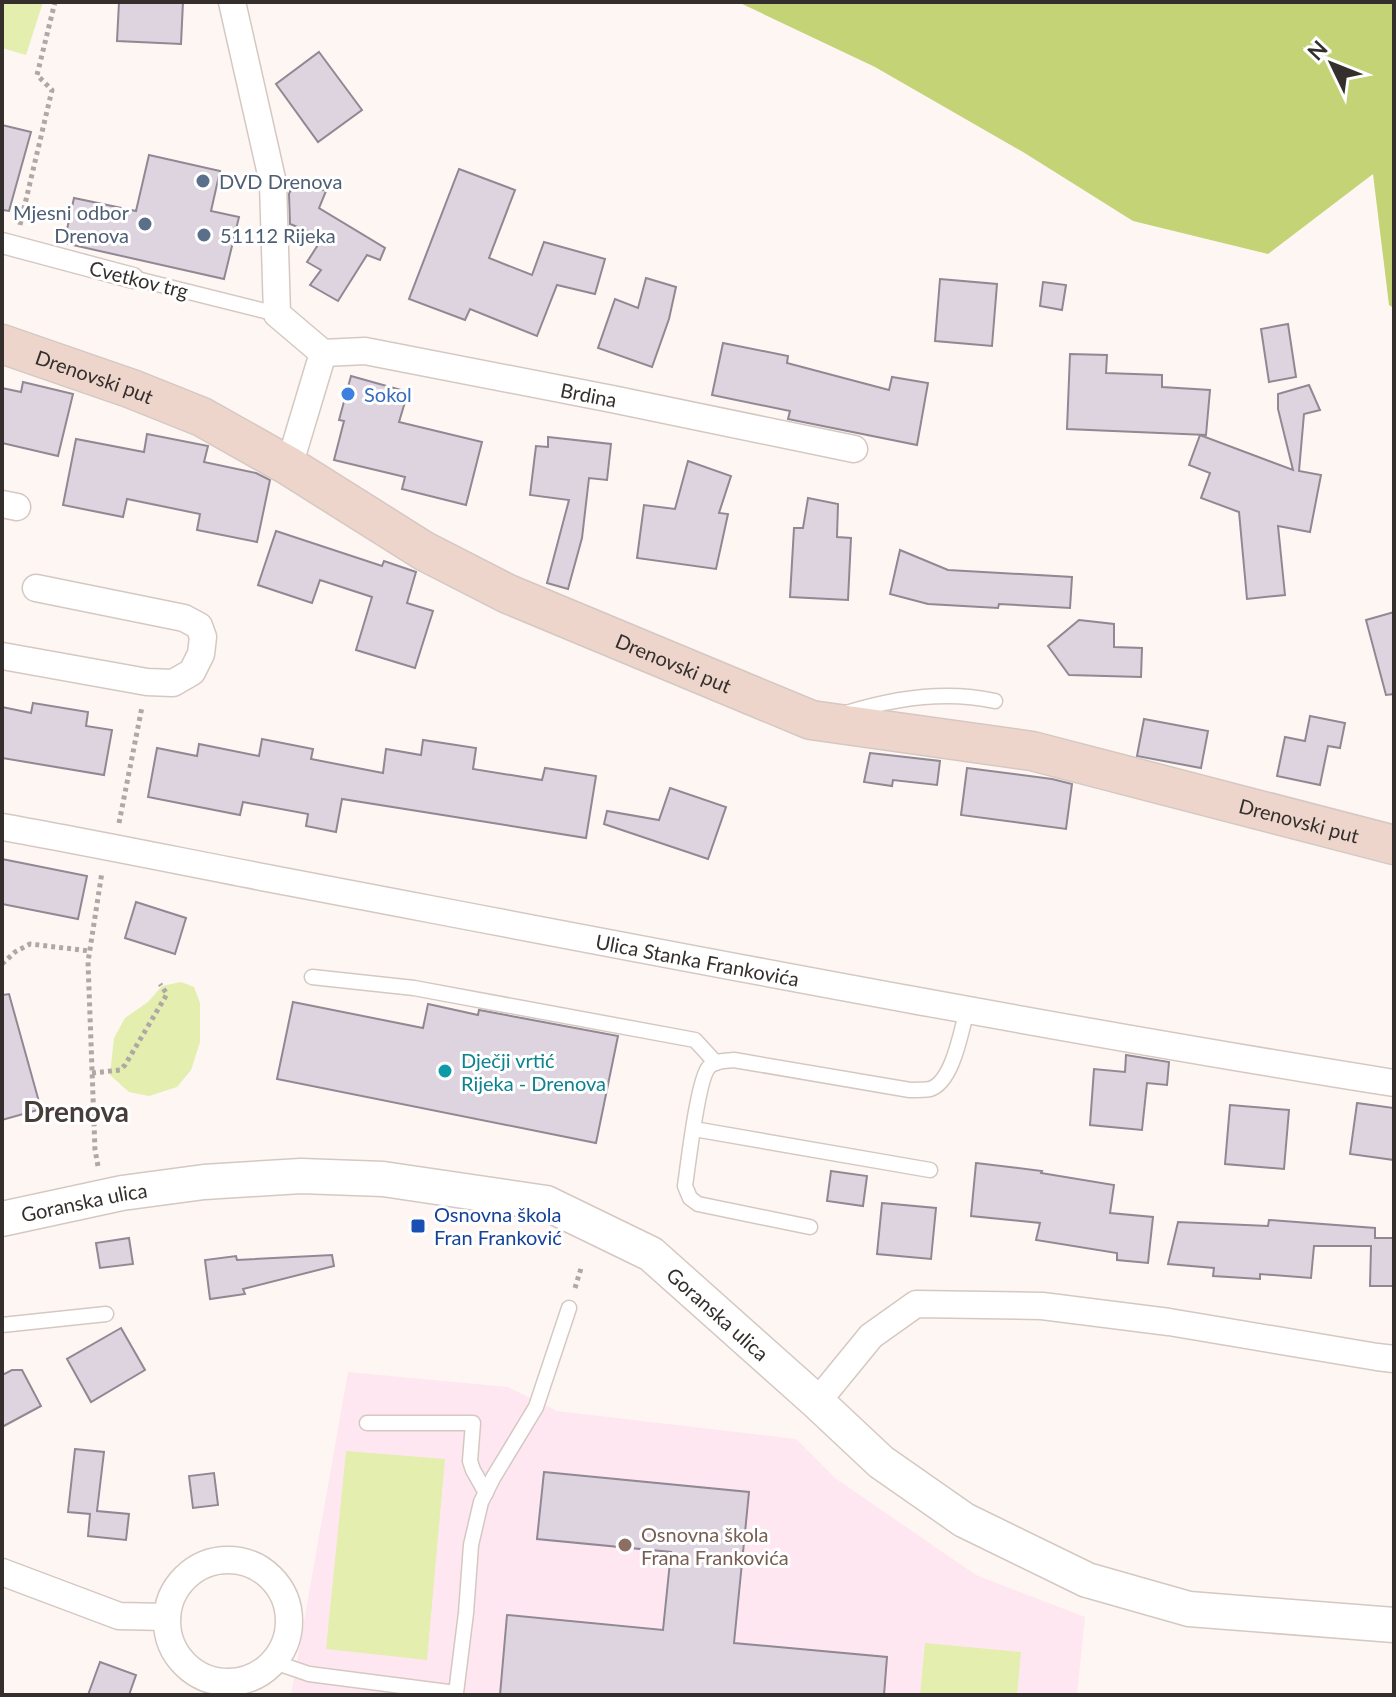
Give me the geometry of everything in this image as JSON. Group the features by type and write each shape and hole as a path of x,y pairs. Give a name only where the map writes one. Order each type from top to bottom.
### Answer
{"main road":[{"name":"Drenovski put","path":"2,344 202,417 289,466 424,551 508,594 811,720 1032,751 1394,845"}],"street":[{"path":"232,2 273,183 277,314 323,353 289,466"},
{"name":"Cvetkov trg","path":"8,244 133,278"},
{"name":"Brdina","path":"323,353 365,351 854,449"},
{"path":"2,656 147,682 173,683 192,672 201,654 203,637 199,626 184,618 36,588"},
{"name":"Ulica Stanka Frankovića","path":"2,827 967,1010 1394,1083"},
{"name":"Goranska ulica","path":"2,1219 122,1193 204,1182 301,1176 383,1179 546,1203 651,1254 881,1462 964,1520 1087,1580 1189,1609 1394,1625"},
{"path":"817,1402 871,1336 916,1304 1042,1306 1169,1322 1394,1359"},
{"path":"235,1560 254,1565 272,1577 282,1591 289,1614 288,1636 274,1662 259,1674 241,1681 218,1682 204,1678 183,1663 169,1638 167,1617 171,1599 185,1576 205,1564 235,1560"},
{"path":"2,1572 119,1616 167,1617"}],"lane":[{"name":"Cvetkov trg","path":"133,278 277,314"},
{"path":"819,721 870,705 938,695 995,701"},
{"path":"312,977 414,988 695,1040 716,1063"},
{"path":"810,1227 698,1204 690,1198 685,1186 701,1082 710,1066 734,1060 910,1090 930,1089 938,1084 951,1066 967,1010"},
{"path":"694,1129 930,1170"},
{"path":"274,1662 309,1674 456,1693 471,1545 481,1502 536,1407 569,1308"},
{"path":"2,1325 106,1314"},
{"path":"367,1423 473,1423 470,1461 486,1493"}],"path":[{"path":"8,244 52,90 37,75 55,2"},
{"path":"117,831 147,682"},
{"path":"98,1166 88,962 102,872"},
{"path":"2,964 30,944 90,951"},
{"path":"92,1073 120,1070 125,1065 167,994 160,984"}],"shaded area":[{"name":"Osnovna škola Frana Frankovića","path":"348,1372 508,1387 557,1411 796,1439 835,1478 976,1575 1085,1617 1077,1695 291,1695"}],"green space":[{"path":"2,2 43,2 26,55 2,48"},
{"path":"738,2 1394,2 1394,308 1389,305 1373,174 1268,254 1133,221 1023,152 875,67"},
{"path":"181,982 194,987 200,1003 200,1042 191,1070 177,1087 149,1096 129,1092 110,1075 114,1038 125,1018 148,1002 162,986"},
{"path":"346,1451 445,1459 427,1660 326,1649"},
{"path":"925,1643 1021,1652 1017,1695 920,1695"}],"building":[{"path":"119,2 183,2 181,44 117,41"},
{"path":"319,52 362,110 318,142 276,84"},
{"path":"2,125 31,132 9,211 2,210"},
{"path":"149,155 220,171 211,211 239,217 224,279 64,243 74,198 136,211"},
{"path":"459,169 515,190 489,258 532,275 544,242 605,259 595,294 557,285 537,336 470,309 465,320 409,299"},
{"path":"294,182 304,182 326,191 319,208 385,248 380,260 367,255 338,301 310,285 321,270 307,262 323,237 290,224 289,194"},
{"path":"646,278 676,287 669,319 652,367 598,348 615,299 638,308"},
{"path":"940,279 997,284 992,346 935,341"},
{"path":"1043,282 1066,285 1062,310 1040,306"},
{"path":"1288,324 1296,377 1269,382 1261,329"},
{"path":"723,343 788,356 787,363 889,390 892,377 928,383 917,445 788,419 790,411 712,395"},
{"path":"1070,354 1107,355 1106,373 1162,375 1162,387 1210,390 1206,435 1067,429"},
{"path":"351,376 408,392 399,422 482,442 466,505 402,489 405,477 334,460 344,421 339,420"},
{"path":"23,382 73,394 58,456 2,443 2,388 21,392"},
{"path":"1309,385 1320,410 1304,414 1299,471 1321,475 1310,532 1278,526 1285,595 1247,599 1239,512 1201,498 1210,473 1189,465 1200,435 1293,470 1278,409 1278,394"},
{"path":"147,434 208,446 204,462 256,473 270,480 257,542 197,530 200,514 127,499 123,517 63,505 76,439 144,452"},
{"path":"548,437 611,444 607,480 589,478 582,538 568,589 547,583 569,500 530,495 536,446 548,447"},
{"path":"688,461 731,476 719,513 728,514 716,569 637,558 644,505 675,509"},
{"path":"808,498 838,504 837,537 851,538 848,600 790,597 794,528 803,528"},
{"path":"276,531 382,566 384,561 416,572 407,603 433,611 415,668 356,650 372,597 320,580 312,603 258,585"},
{"path":"900,550 948,570 1072,577 1070,608 928,604 890,594"},
{"path":"1394,612 1394,694 1386,695 1366,620"},
{"path":"1079,620 1114,624 1114,647 1142,648 1141,677 1069,675 1048,646"},
{"path":"33,703 88,712 86,726 112,730 104,775 2,758 2,707 31,713"},
{"path":"1310,716 1345,723 1340,748 1328,746 1320,785 1277,776 1285,737 1305,741"},
{"path":"1144,719 1208,731 1201,768 1137,756"},
{"path":"262,739 313,749 311,759 383,773 386,749 421,755 423,740 476,748 473,769 542,780 545,768 596,776 586,838 342,799 336,832 306,826 308,814 243,802 240,815 148,797 157,748 197,756 199,744 259,756"},
{"path":"870,753 940,761 937,785 893,780 892,786 864,782"},
{"path":"967,768 1072,784 1066,829 961,815"},
{"path":"670,788 726,807 708,859 604,824 607,811 659,820"},
{"path":"2,859 87,876 78,919 2,904"},
{"path":"136,902 186,918 175,954 125,938"},
{"path":"9,994 41,1109 2,1120 2,995"},
{"name":"Dječji vrtić Rijeka - Drenova","path":"293,1002 423,1028 428,1004 478,1015 479,1010 618,1036 596,1143 277,1079"},
{"path":"1126,1055 1169,1062 1167,1085 1147,1083 1142,1130 1090,1125 1094,1069 1125,1072"},
{"path":"1357,1103 1394,1108 1394,1160 1350,1154"},
{"path":"1230,1105 1289,1110 1284,1169 1225,1164"},
{"path":"976,1163 1042,1171 1114,1185 1110,1213 1153,1217 1148,1263 1117,1260 1117,1253 1036,1240 1040,1223 971,1216"},
{"path":"831,1171 867,1176 863,1206 827,1201"},
{"path":"882,1203 936,1208 931,1259 877,1254"},
{"path":"1269,1220 1375,1228 1375,1238 1394,1238 1394,1286 1370,1286 1371,1246 1314,1246 1311,1278 1260,1274 1260,1279 1213,1276 1214,1268 1168,1264 1178,1222 1268,1226"},
{"path":"129,1238 133,1264 100,1268 96,1243"},
{"path":"332,1255 334,1266 243,1289 245,1294 210,1299 205,1260 236,1256 237,1260"},
{"path":"121,1328 145,1370 91,1402 67,1359"},
{"path":"12,1370 22,1370 41,1406 2,1427 2,1375"},
{"path":"75,1449 104,1452 97,1511 129,1514 126,1540 88,1536 90,1514 68,1512"},
{"path":"544,1472 749,1492 734,1643 887,1657 884,1695 500,1695 507,1615 663,1630 671,1552 537,1539"},
{"path":"214,1473 218,1505 193,1508 189,1476"},
{"path":"100,1662 136,1675 129,1695 88,1695"}],"place":[{"name":"DVD Drenova","path":"203,181"},
{"name":"Mjesni odbor Drenova","path":"145,224"},
{"name":"51112 Rijeka","path":"204,235"},
{"name":"Sokol","path":"348,394"},
{"name":"Dječji vrtić Rijeka - Drenova","path":"445,1071"},
{"name":"Osnovna škola Fran Franković","path":"418,1226"},
{"name":"Osnovna škola Frana Frankovića","path":"625,1545"}],"district":[{"name":"Drenova","path":"76,1111"}]}
